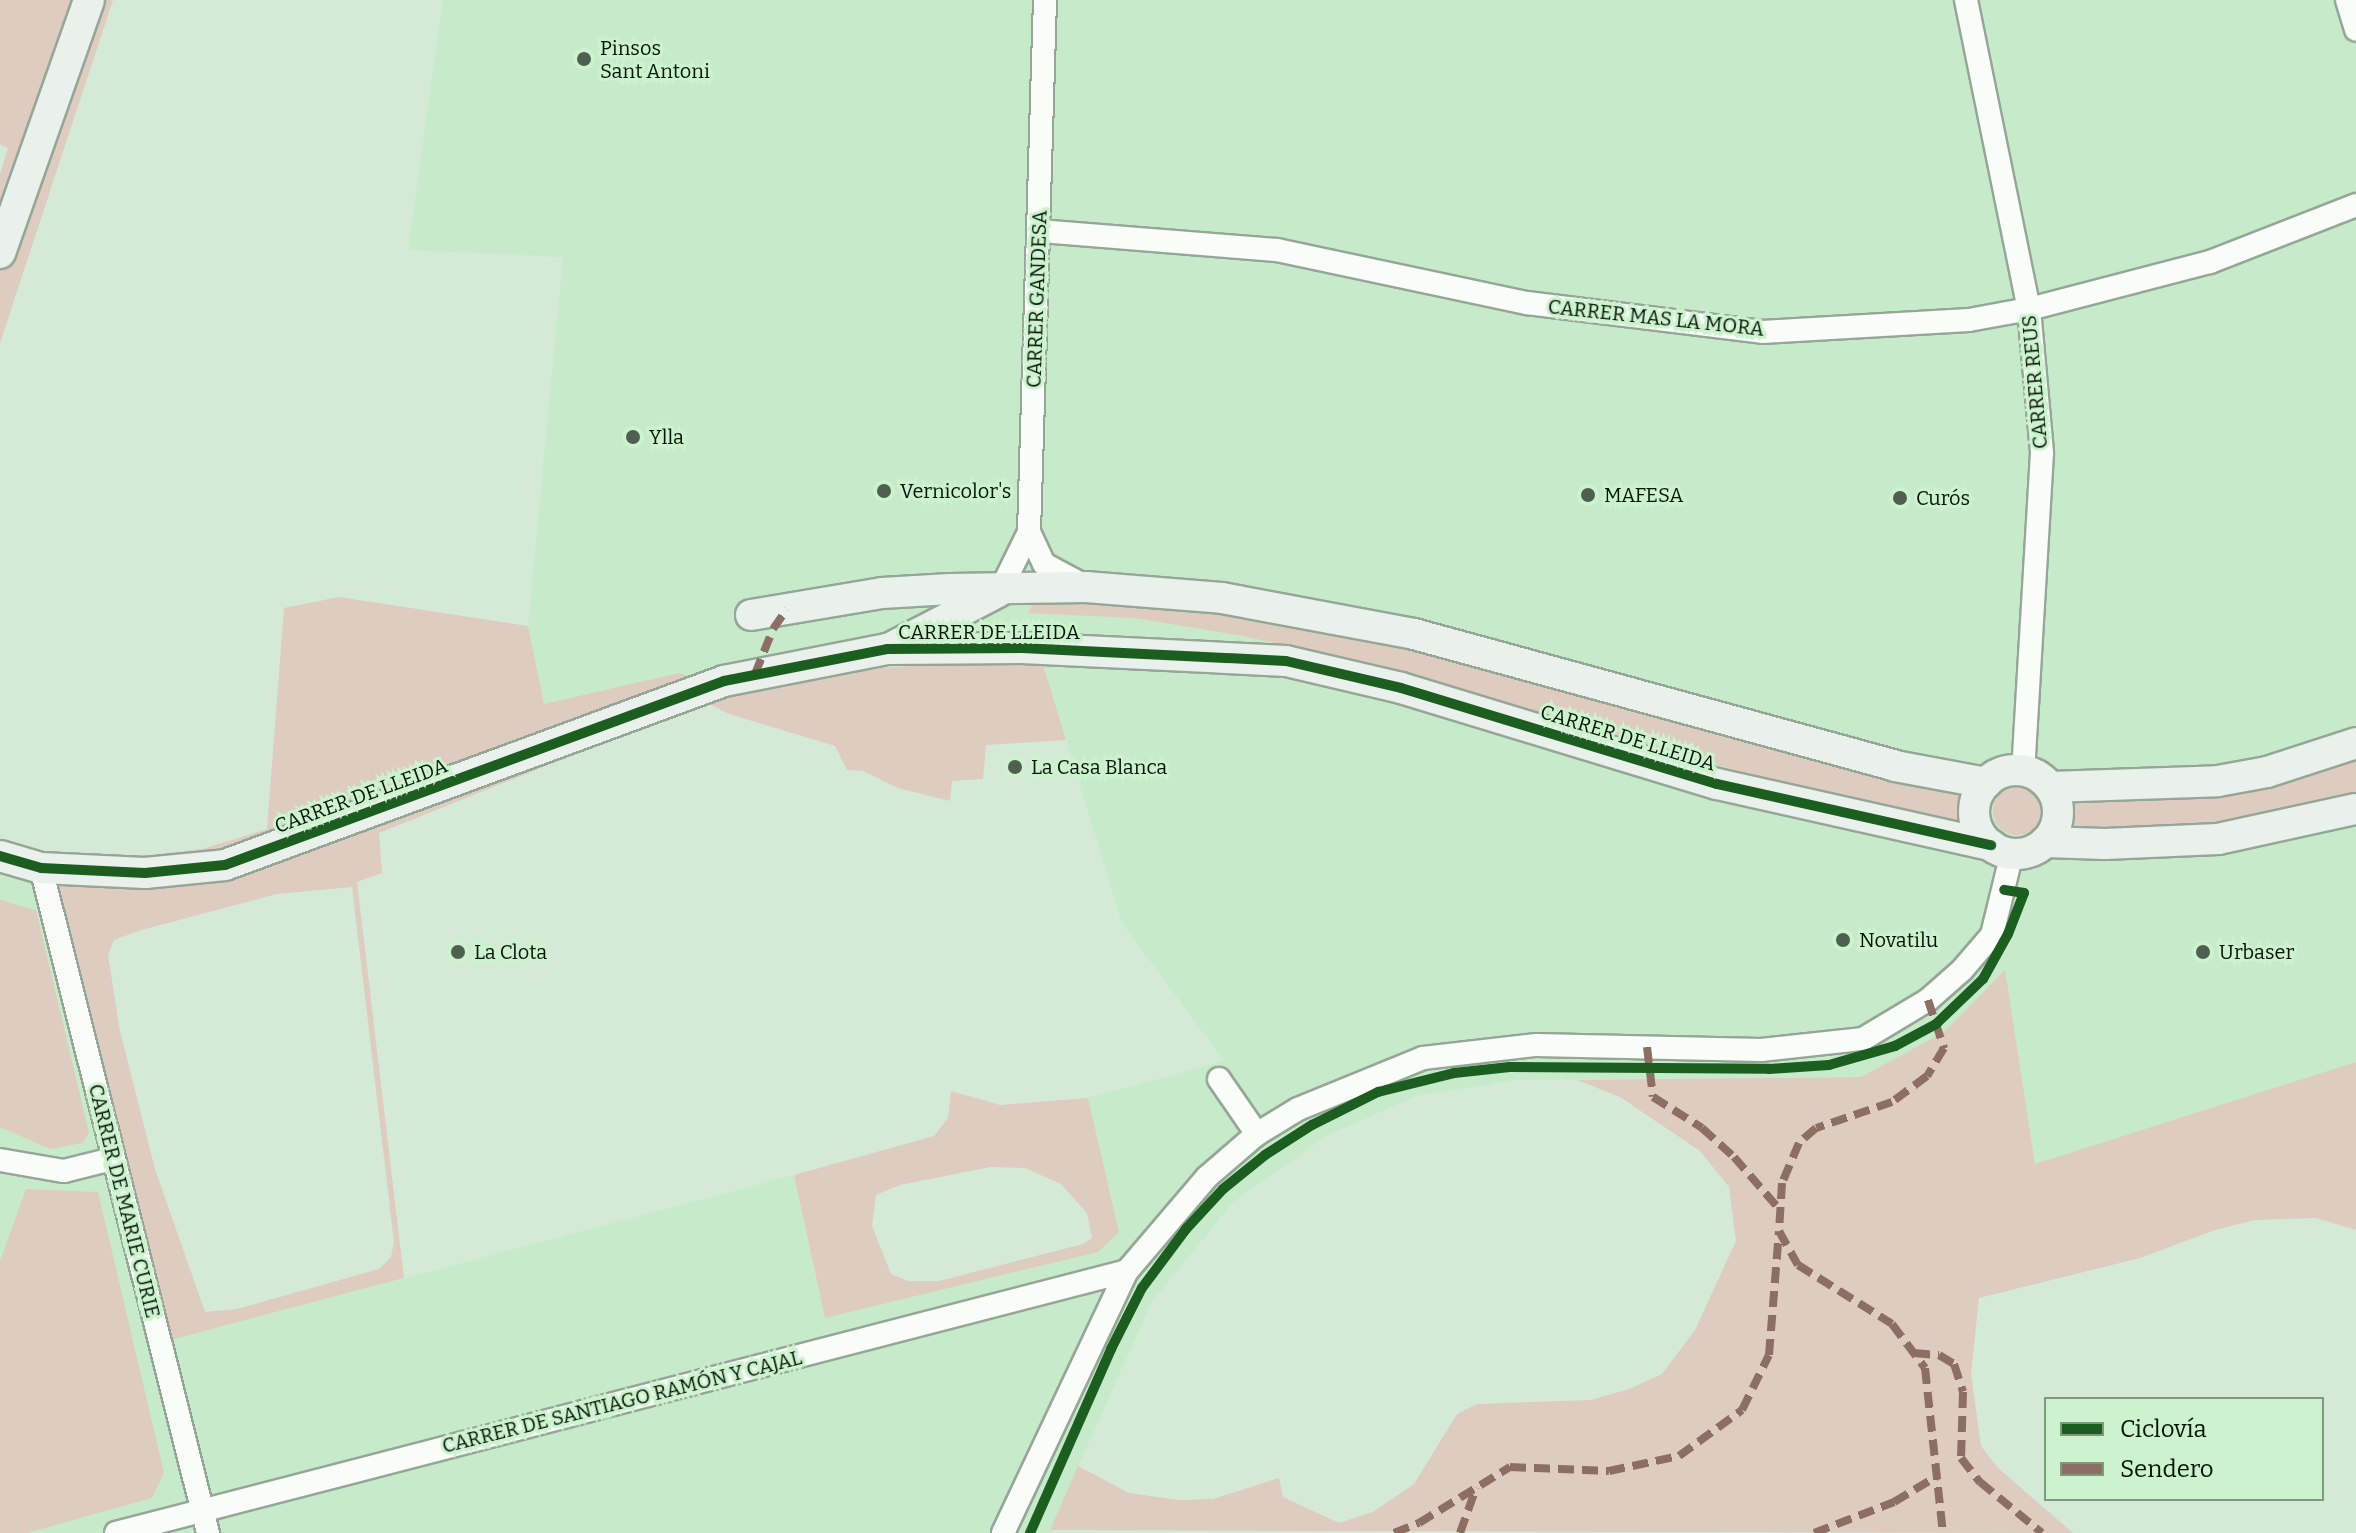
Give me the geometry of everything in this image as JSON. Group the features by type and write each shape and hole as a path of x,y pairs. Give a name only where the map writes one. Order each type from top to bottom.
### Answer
{"street":[{"path":"0,253 89,0"},
{"name":"CARRER GANDESA","path":"1000,591 1029,532 1045,0"},
{"name":"CARRER REUS","path":"1966,0 2029,309 2042,453 2023,770"},
{"path":"2347,0 2356,30"},
{"name":"CARRER MAS LA MORA","path":"1040,231 1277,250 1527,303 1762,332 1969,320 2029,309 2210,262 2356,205"},
{"path":"1029,532 1044,564 1086,587"},
{"name":"CARRER DE LLEIDA","path":"751,615 882,593 1086,587 1222,598 1414,634 1895,766 1986,783"},
{"name":"CARRER DE LLEIDA","path":"887,649 1000,591"},
{"name":"CARRER DE LLEIDA","path":"0,856 41,868 145,873 225,865 724,681 887,649 1022,648 1286,661 1401,688 1717,784 2002,849"},
{"path":"2050,787 2218,781 2267,772 2356,743"},
{"path":"2023,770 2040,777 2050,787 2058,815 2045,842 2032,850 2002,849 1979,832 1974,815 1977,797 1986,783 2000,773 2023,770"},
{"path":"2045,842 2105,844 2218,839 2356,809"},
{"path":"1003,1533 1127,1271 1207,1177 1257,1134 1298,1109 1423,1058 1536,1045 1761,1050 1863,1039 1928,1000 1962,970 1992,935 2002,849"},
{"name":"CARRER DE MARIE CURIE","path":"41,868 208,1533"},
{"path":"1219,1079 1257,1134"},
{"path":"0,1160 64,1171 112,1159"},
{"name":"CARRER DE SANTIAGO RAMÓN Y CAJAL","path":"116,1533 201,1508 1127,1271"}],"shaded area":[{"path":"0,0 113,0 0,343 0,174 8,148 0,144"},
{"path":"443,0 2356,0 2356,1062 2035,1165 2004,971 1944,1032 1861,1077 1518,1080 1419,1095 1328,1135 1232,1203 1151,1303 1050,1530 1053,1533 0,1533 0,838 47,854 167,1341 794,1175 825,1318 1098,1252 1119,1232 1088,1098 1224,1061 1122,923 1041,658 880,668 737,691 679,673 544,705 528,626 563,257 408,250"},
{"path":"339,597 528,626 544,704 679,673 737,691 880,668 1041,658 1066,740 986,745 983,779 952,781 950,801 898,788 863,771 847,770 835,746 729,714 705,702 379,833 382,873 357,882 404,1278 167,1341 47,854 100,861 202,849 267,829 284,608","holes":["352,887 394,1242 391,1257 379,1269 237,1309 205,1312 155,1169 120,1031 108,955 114,940 277,894"]},
{"path":"1036,597 1102,597 1351,629 1966,788 1961,816 1965,826 1759,777 1378,666 1243,636 1134,618 1028,613"},
{"path":"2356,757 2356,794 2269,817 2134,833 2069,831 2073,799 2155,801 2226,792"},
{"path":"2017,787 2034,794 2041,811 2034,828 2017,835 2000,828 1993,811 2000,794"},
{"path":"0,900 36,910 89,1133 83,1143 50,1149 0,1127"},
{"path":"2005,970 2035,1164 2356,1062 2356,1230 2316,1218 2254,1220 2215,1230 2140,1258 1979,1298 1971,1374 1981,1446 1997,1467 2073,1533 1050,1530 1078,1466 1129,1493 1179,1500 1213,1499 1279,1478 1283,1497 1339,1523 1373,1512 1414,1484 1457,1414 1477,1404 1591,1400 1629,1389 1662,1374 1695,1330 1736,1241 1729,1187 1700,1151 1620,1097 1577,1080 1861,1077 1944,1032"},
{"path":"951,1091 1000,1105 1088,1098 1119,1232 1098,1252 825,1318 794,1175 934,1136 948,1118","holes":["990,1167 1025,1168 1061,1184 1087,1213 1092,1238 1083,1244 939,1281 908,1281 891,1274 872,1226 876,1195 900,1185"]},
{"path":"26,1189 98,1192 164,1473 152,1498 27,1533 0,1533 0,1261"}],"marked path":[{"path":"755,674 773,629 787,609"},
{"path":"1928,1000 1944,1048 1927,1076 1892,1102 1816,1128 1799,1143 1782,1183 1779,1231 1798,1265 1892,1324 1925,1368 1943,1533"},
{"path":"1647,1047 1653,1097 1702,1128 1734,1157 1780,1210"},
{"path":"1394,1533 1419,1523 1510,1467 1609,1471 1679,1456 1742,1410 1769,1355 1779,1231"},
{"path":"1914,1353 1939,1355 1954,1364 1963,1392 1961,1458 1980,1482 2042,1533"},
{"path":"1814,1533 1894,1502 1939,1475"},
{"path":"1460,1533 1476,1488"}],"cycle path":[{"path":"0,856 41,868 145,873 225,865 724,681 887,649 1022,648 1286,661 1401,688 1717,784 1991,845"},
{"path":"1030,1533 1111,1349 1142,1288 1186,1229 1223,1189 1265,1155 1312,1125 1378,1092 1454,1073 1510,1067 1769,1069 1829,1065 1895,1046 1936,1024 1983,979 2008,934 2024,893 2004,890"}],"place":[{"name":"Pinsos Sant Antoni","path":"584,59"},
{"name":"Ylla","path":"633,437"},
{"name":"Vernicolor's","path":"884,491"},
{"name":"MAFESA","path":"1588,495"},
{"name":"Curós","path":"1900,498"},
{"name":"La Casa Blanca","path":"1015,767"},
{"name":"Novatilu","path":"1843,940"},
{"name":"La Clota","path":"458,952"},
{"name":"Urbaser","path":"2203,952"}]}
